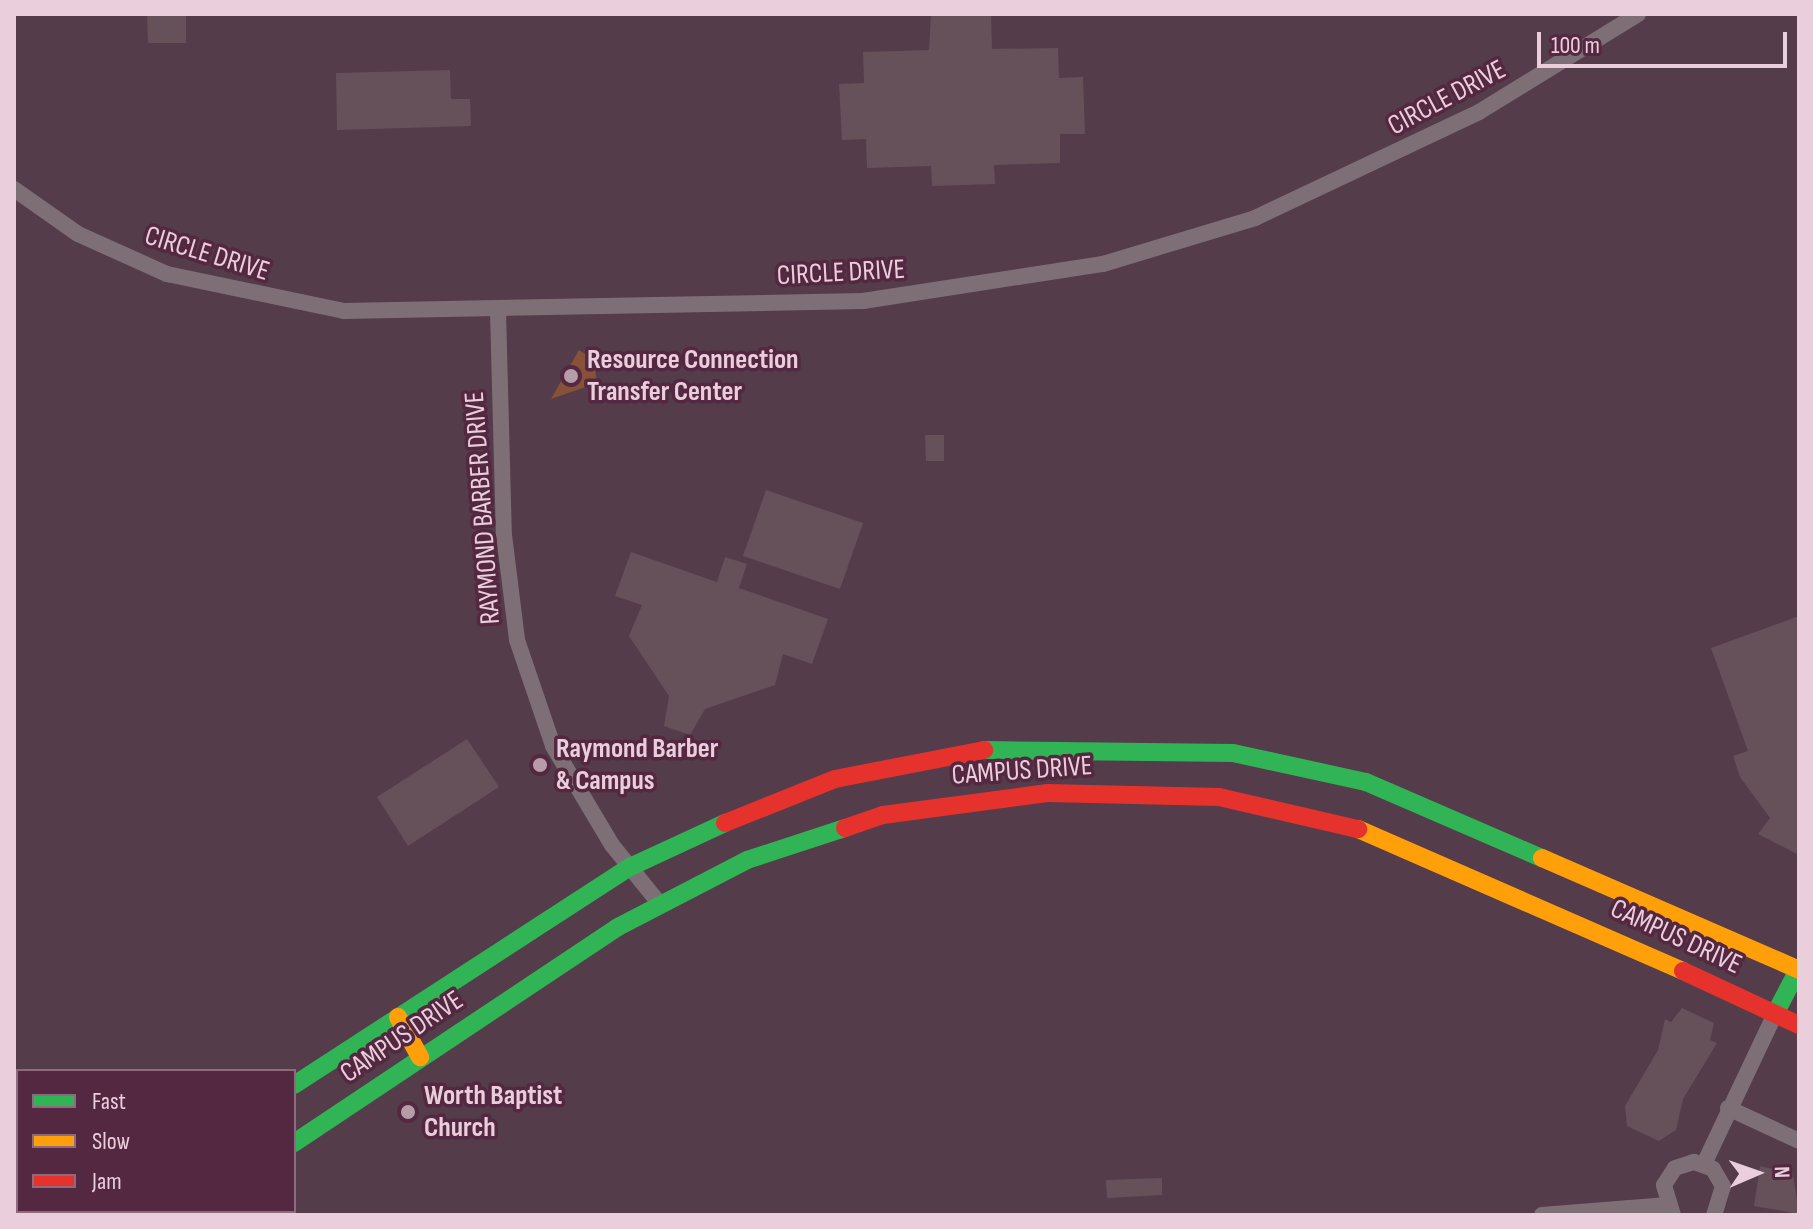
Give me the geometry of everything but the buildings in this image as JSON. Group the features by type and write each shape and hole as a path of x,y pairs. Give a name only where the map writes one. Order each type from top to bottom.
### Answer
{"main road":[{"name":"CAMPUS DRIVE","path":"296,1084 630,867 740,813 876,769 1033,747 1219,752 1366,782 1422,801 1799,970"},
{"name":"CAMPUS DRIVE","path":"296,1142 420,1057 659,903 799,840 924,806 1048,793 1219,797 1339,822 1439,859 1799,1025"},
{"path":"1775,1014 1799,970"},
{"path":"398,1017 420,1057"}],"street":[{"name":"CIRCLE DRIVE","path":"14,189 114,252 227,292 344,311 498,311 863,301 1103,264 1318,192 1479,112 1638,14"},
{"name":"RAYMOND BARBER DRIVE","path":"498,311 504,535 517,640 553,746 630,867 659,903"},
{"path":"1704,1164 1775,1014"},
{"path":"1728,1108 1799,1141"},
{"path":"1542,1215 1669,1210 1664,1185 1675,1168 1704,1164"},
{"path":"1704,1164 1723,1186 1714,1215"}],"shaded area":[{"path":"579,350 594,360 597,383 551,399"}],"traffic: fast":[{"path":"984,750 1233,753 1366,782 1542,858"},
{"path":"296,1084 630,867 725,823"},
{"path":"296,1142 618,927 747,860 845,828"},
{"path":"1775,1014 1798,970"}],"traffic: slow":[{"path":"1358,829 1683,971"},
{"path":"1542,858 1799,970"},
{"path":"398,1017 420,1057"}],"traffic: jam":[{"path":"725,823 835,779 984,750"},
{"path":"845,828 883,815 1048,793 1219,797 1358,829"},
{"path":"1683,971 1799,1025"}],"place":[{"name":"Resource Connection Transfer Center","path":"571,376"},
{"name":"Raymond Barber & Campus","path":"540,765"},
{"name":"Worth Baptist Church","path":"408,1112"}]}
